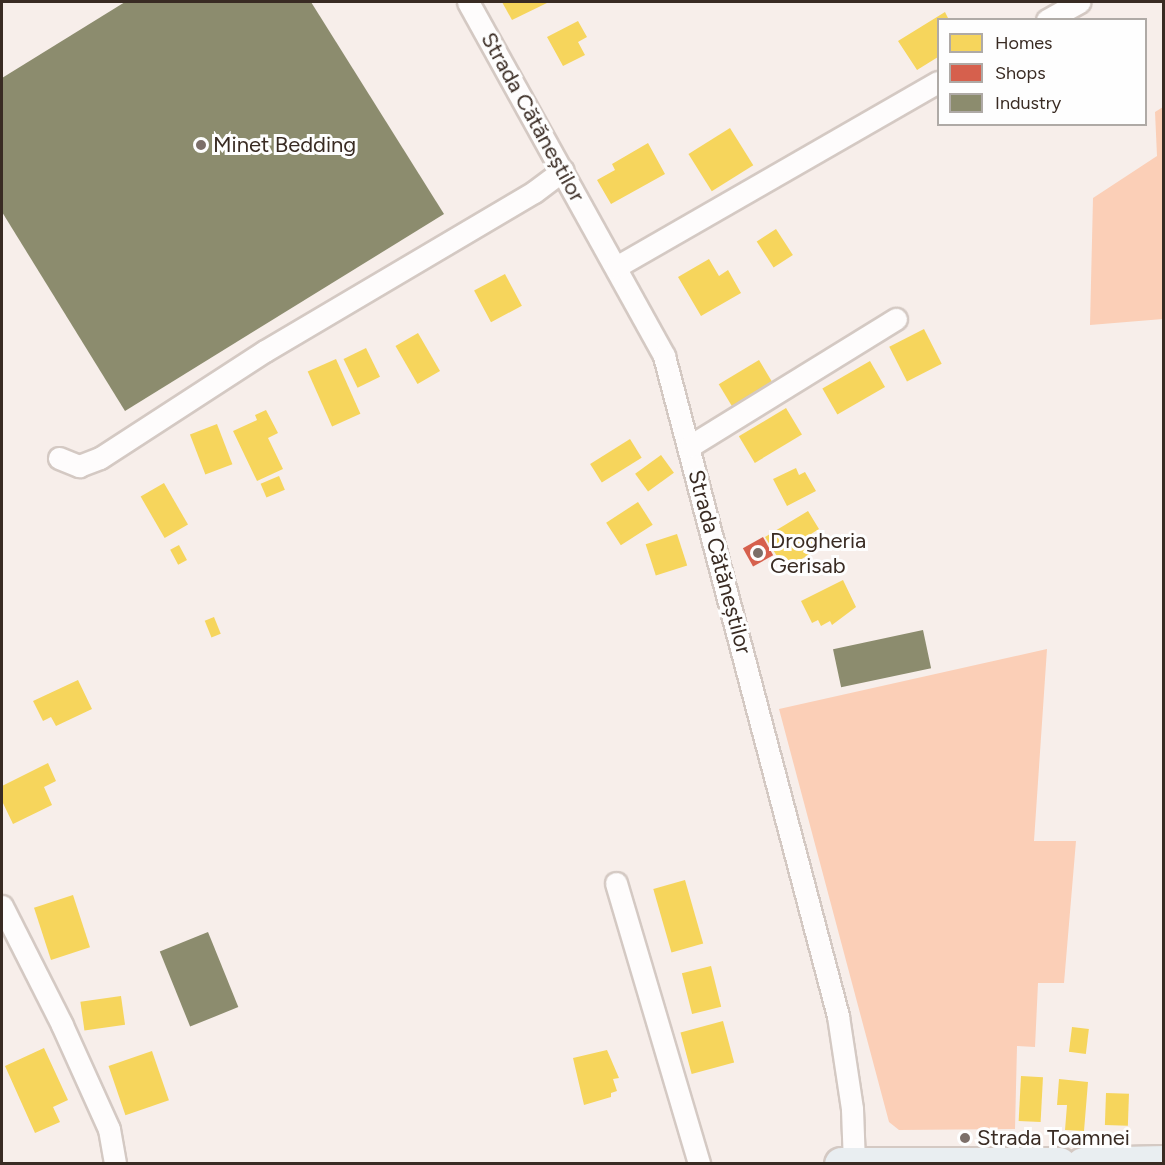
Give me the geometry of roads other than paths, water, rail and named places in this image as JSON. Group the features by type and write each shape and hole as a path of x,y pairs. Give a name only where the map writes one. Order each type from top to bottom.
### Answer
{"main road":[{"path":"1083,1164 1164,1162"},
{"path":"841,1164 1059,1164"}],"street":[{"name":"Strada Cătăneștilor","path":"468,2 664,356 690,446 838,1016 852,1109 854,1163"},
{"path":"1051,18 1079,2"},
{"path":"616,267 937,83"},
{"path":"59,458 79,466 100,458 265,351 534,192 563,170"},
{"path":"690,446 896,319"},
{"path":"616,883 699,1164"},
{"path":"2,906 62,1025 109,1129 115,1164"}],"place":[{"name":"Minet Bedding","path":"201,145"},
{"name":"Drogheria Gerisab","path":"758,553"},
{"name":"Strada Toamnei","path":"965,1138"}]}
